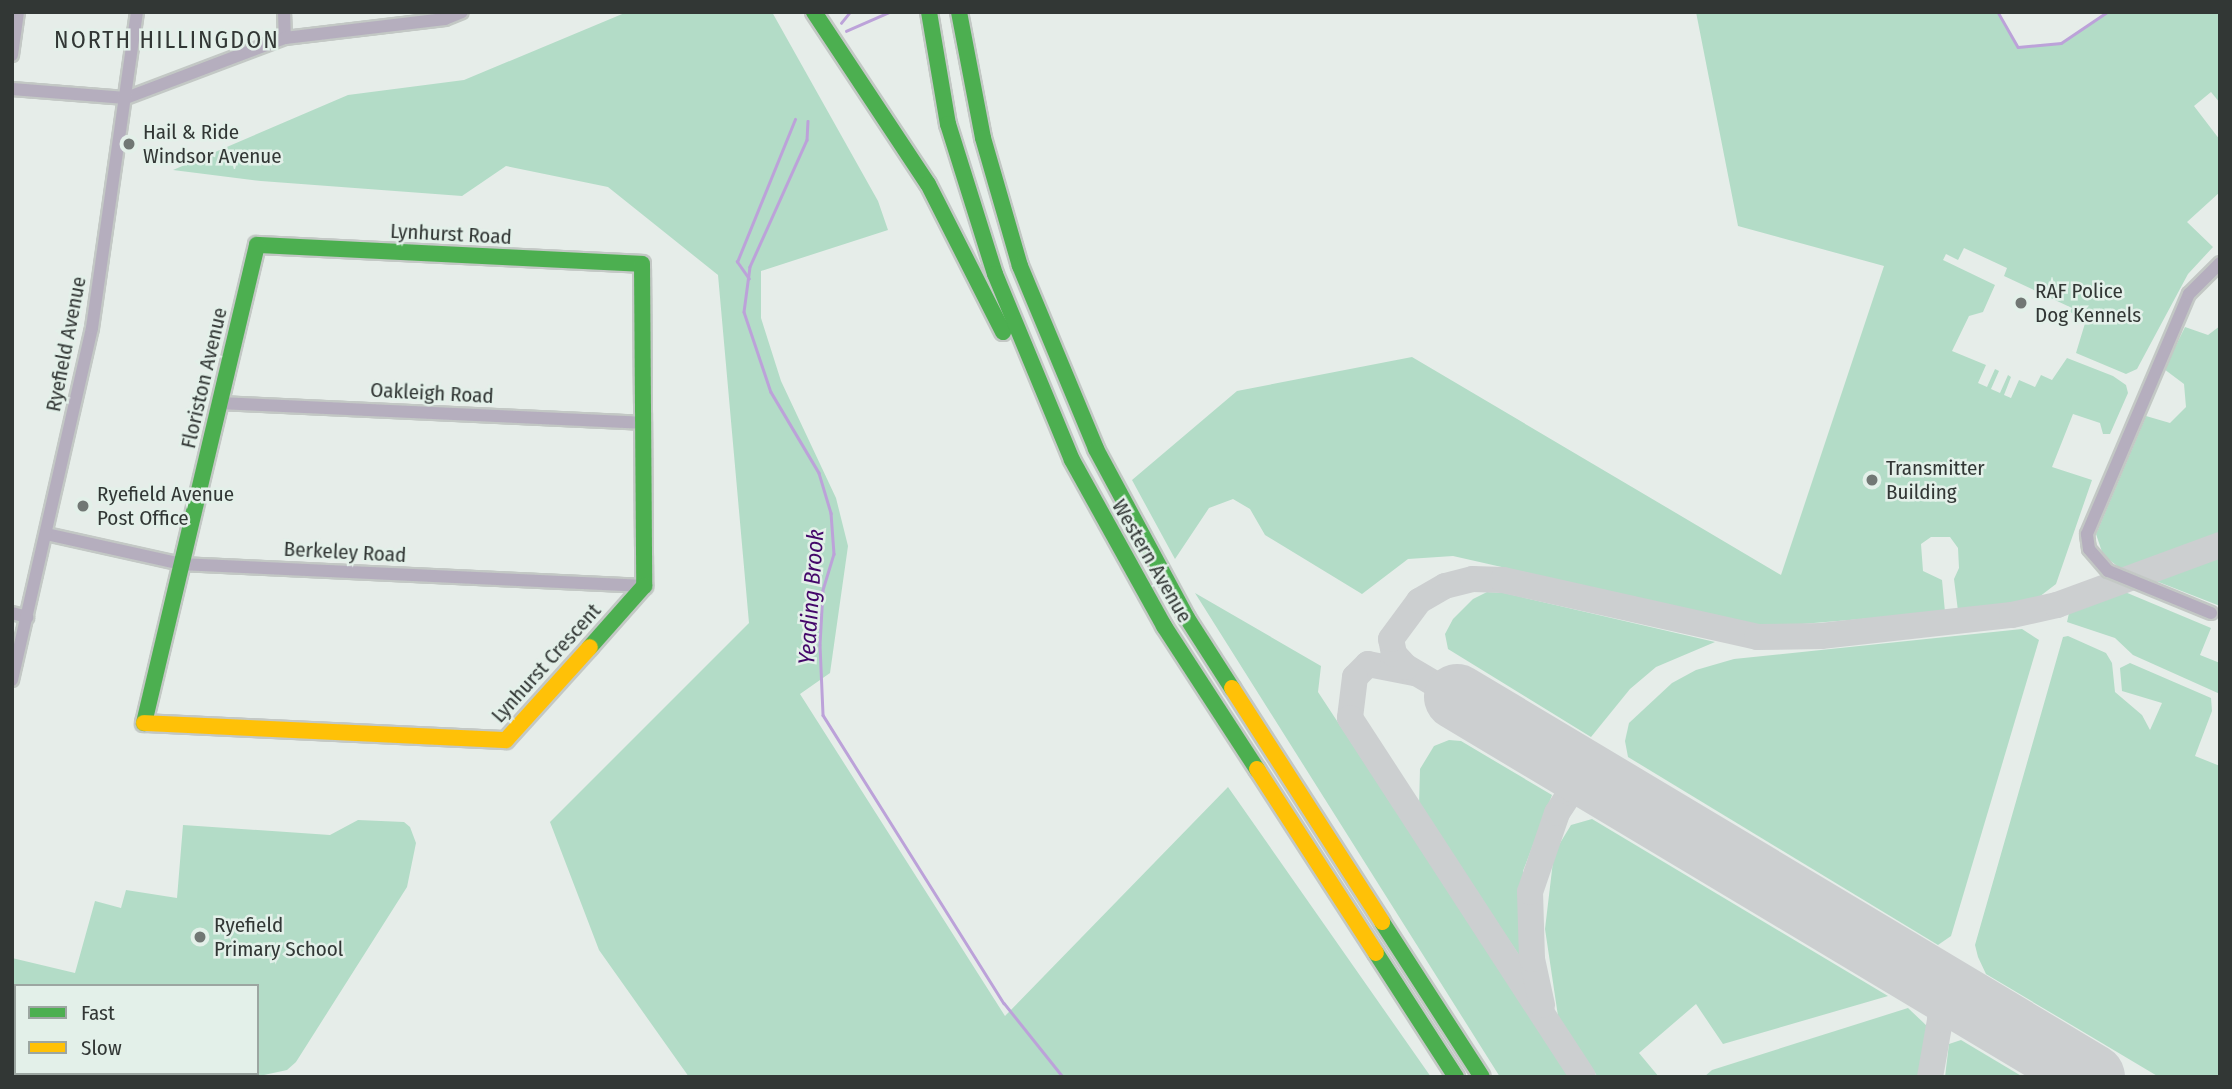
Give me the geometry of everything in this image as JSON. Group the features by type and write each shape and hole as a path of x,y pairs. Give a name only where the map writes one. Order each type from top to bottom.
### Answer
{"main road":[{"path":"814,12 928,184 1049,429 1100,516"},
{"name":"Western Avenue","path":"929,12 948,124 995,274 1052,417 1100,516 1164,626 1456,1077"},
{"name":"Western Avenue","path":"959,12 983,138 1020,266 1096,449 1208,653 1482,1077"},
{"name":"Lynhurst Road","path":"257,245 642,264 641,423"},
{"name":"Floriston Avenue","path":"144,724 257,245"},
{"path":"641,423 644,586"},
{"name":"Lynhurst Crescent","path":"144,724 506,740 644,586"}],"street":[{"path":"12,55 18,12"},
{"name":"Ryefield Avenue","path":"12,680 92,328 137,12"},
{"path":"284,12 285,38"},
{"path":"12,89 126,98 285,38 462,12"},
{"path":"2211,613 2108,572 2089,550 2087,534 2189,294 2220,263"},
{"name":"Oakleigh Road","path":"220,403 641,423"},
{"name":"Berkeley Road","path":"47,534 181,564 644,586"},
{"path":"12,613 27,617"}],"green space":[{"path":"627,12 772,12 878,201 888,230 761,271 761,318 781,381 836,498 848,546 830,673 800,694 1005,1016 1228,787 1431,1077 689,1077 599,950 550,822 749,623 718,275 608,187 506,166 462,196 261,181 173,170 348,95 464,80"},
{"path":"1696,12 1998,12 2018,47 2061,43 2107,12 2220,12 2220,103 2211,92 2194,106 2220,140 2220,192 2187,222 2213,247 2188,274 2137,369 2126,374 2076,353 2086,320 2070,312 2072,308 2004,276 2007,268 1964,248 1958,260 1946,254 1943,260 1995,285 1983,312 1969,316 1952,351 1986,365 1978,383 1987,387 1995,369 1999,371 1991,389 2000,393 2008,375 2011,377 2004,395 2011,398 2019,380 2035,387 2041,375 2052,380 2067,358 2113,376 2126,385 2128,393 2110,434 2103,434 2100,423 2073,414 2052,467 2092,480 2056,584 2039,597 2016,606 1958,611 1954,579 1959,568 1958,548 1950,537 1931,537 1921,544 1923,571 1942,580 1945,612 1765,627 1453,556 1408,559 1362,594 1265,535 1250,509 1233,499 1209,508 1175,559 1132,480 1237,391 1412,357 1781,575 1884,266 1738,226"},
{"path":"2220,326 2220,534 2121,569 2103,555 2096,534 2146,416 2170,423 2186,407 2184,384 2164,369 2185,327 2208,335"},
{"path":"2220,558 2220,606 2156,581"},
{"path":"1487,592 1504,593 1715,642 1656,667 1630,689 1591,737 1448,649 1445,634 1453,619 1473,599"},
{"path":"2125,592 2211,628 2200,655 2220,663 2220,694 2133,655 2115,638 2067,622 2069,613"},
{"path":"1195,593 1321,666 1318,692 1571,1077 1500,1077"},
{"path":"2022,629 2039,640 1951,936 1938,945 1628,757 1625,741 1629,723 1672,683 1696,670 1734,659"},
{"path":"2068,636 2106,653 2112,663 2115,692 2142,715 2150,730 2162,703 2122,691 2120,668 2130,663 2211,698 2212,711 2195,756 2220,766 2220,1077 2159,1077 1986,974 1978,957 1975,945 2063,637"},
{"path":"1449,740 1461,741 1552,795 1523,871 1523,961 1419,806 1420,769 1434,746"},
{"path":"1592,819 1888,996 1723,1044 1696,1004 1639,1053 1659,1077 1597,1076 1558,1016 1545,929 1554,853 1571,825"},
{"path":"358,820 404,822 410,827 416,843 407,887 296,1062 287,1070 264,1075 12,1077 12,958 75,973 95,901 121,908 126,890 177,898 183,825 330,835"},
{"path":"1908,1008 1928,1027 1921,1077 1704,1077 1712,1070"},
{"path":"1961,1040 2023,1077 1945,1077 1949,1044"}],"waterway":[{"path":"841,23 850,12"},
{"name":"Yeading Brook","path":"846,31 889,12"},
{"name":"Yeading Brook","path":"1998,12 2018,47 2061,43 2107,12"},
{"path":"749,279 737,262 795,119"},
{"name":"Yeading Brook","path":"808,121 807,140 750,267 744,312 771,392 819,473 831,513 834,554 823,591 820,645 823,715 1004,1003 1063,1077"}],"taxiway":[{"path":"1457,697 1406,667 1394,654 1391,639 1419,601 1445,586 1473,579 1503,580 1757,637 1821,636 2012,615 2057,605 2220,545"},
{"path":"1414,673 1368,664 1355,677 1350,718 1583,1077"},
{"path":"1542,1005 1532,959 1530,892 1557,813 1570,793 1590,785 1612,790"},
{"path":"1930,1077 1940,1020 1958,1008 1980,1009"}],"runway":[{"path":"1457,697 2092,1077"}],"traffic: fast":[{"path":"814,12 928,184 1003,332"},
{"path":"929,12 948,124 995,274 1072,460 1164,626 1257,769"},
{"path":"959,12 983,138 1020,266 1096,449 1187,618 1232,688"},
{"path":"257,245 642,264 644,586 590,647"},
{"path":"144,723 257,245"},
{"path":"1382,922 1482,1077"},
{"path":"1376,953 1456,1077"}],"traffic: slow":[{"path":"144,723 506,740 590,647"},
{"path":"1232,688 1382,922"},
{"path":"1257,769 1376,953"}],"place":[{"name":"Hail & Ride Windsor Avenue","path":"129,144"},
{"name":"RAF Police Dog Kennels","path":"2021,303"},
{"name":"Transmitter Building","path":"1872,480"},
{"name":"Ryefield Avenue Post Office","path":"83,506"},
{"name":"Ryefield Primary School","path":"200,937"}],"district":[{"name":"NORTH HILLINGDON","path":"167,41"}]}
